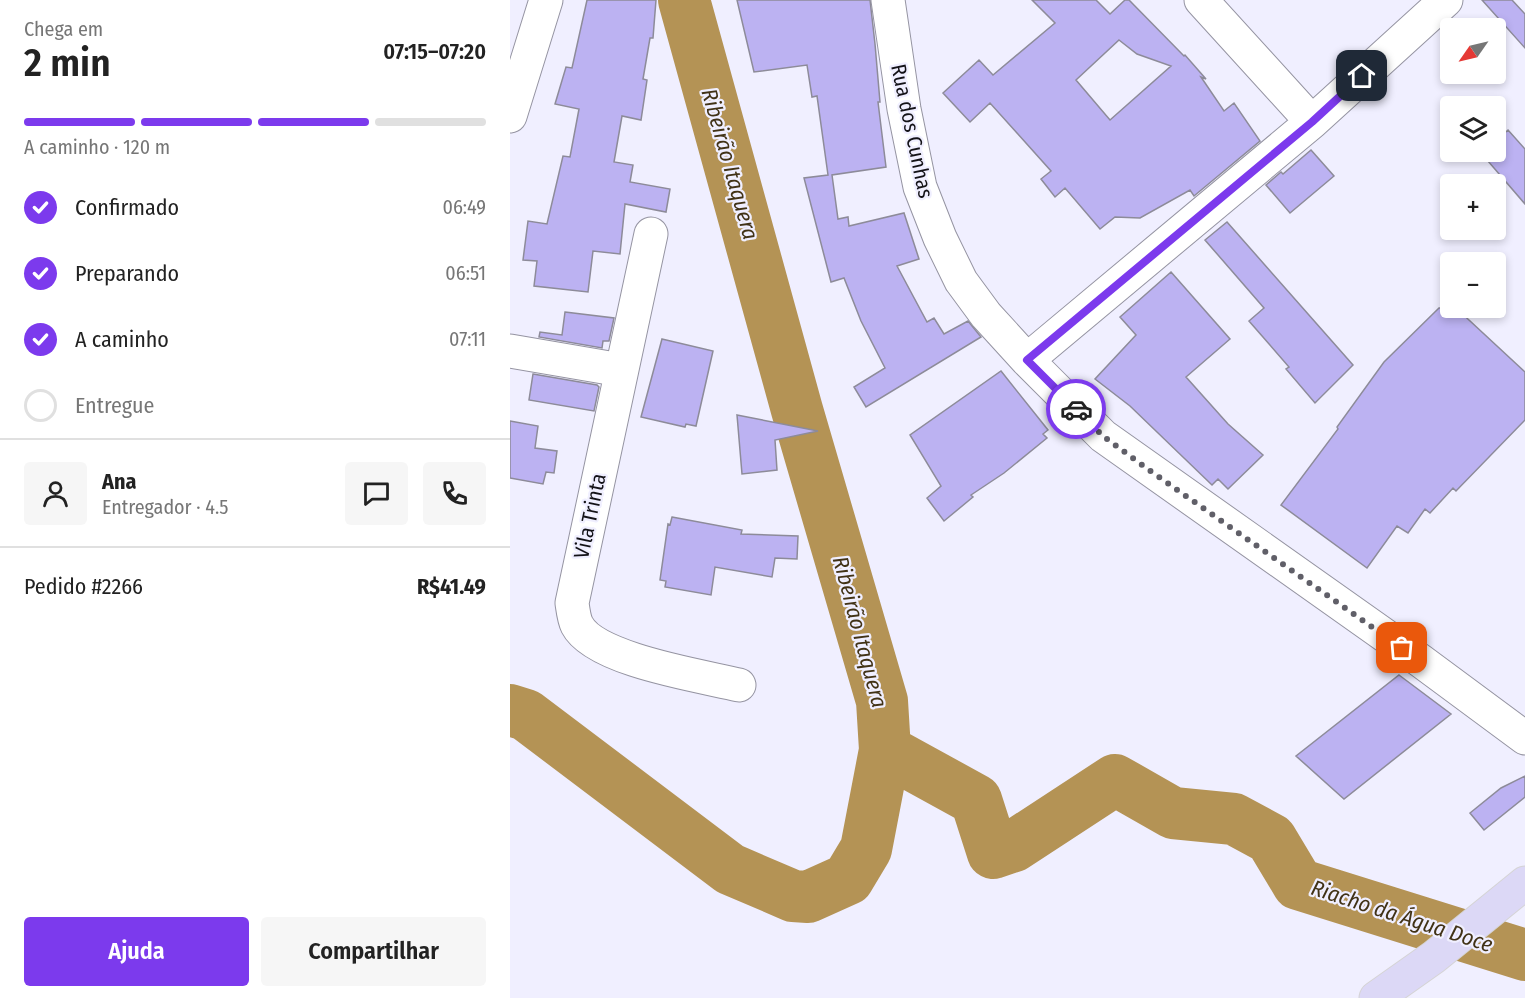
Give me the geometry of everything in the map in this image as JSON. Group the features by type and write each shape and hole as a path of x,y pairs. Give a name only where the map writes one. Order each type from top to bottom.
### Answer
{"main road":[{"path":"1376,998 1434,957 1525,883"}],"street":[{"path":"510,116 546,0"},
{"name":"Rua dos Cunhas","path":"888,0 904,109 920,187 940,238 961,281 986,315 1027,360 1103,436 1421,661 1525,738"},
{"path":"1201,0 1312,122"},
{"path":"1027,360 1312,122 1446,0"},
{"name":"Vila Trinta","path":"651,234 572,603 576,625 585,635 602,647 622,656 739,685"},
{"path":"510,351 621,370"}],"building":[{"path":"587,0 656,0 653,38 650,38 643,79 647,80 641,120 622,116 614,162 633,165 630,182 670,189 666,212 625,204 620,254 593,251 588,292 534,286 537,261 523,260 528,221 547,224 563,156 570,157 579,109 555,104 566,67 572,68"},
{"path":"737,0 870,0 886,167 832,175 838,219 848,217 849,226 904,213 919,259 897,266 927,322 934,318 944,334 968,321 981,337 866,407 854,387 885,368 861,321 844,278 831,282 804,178 828,175 817,96 812,97 807,65 754,72"},
{"path":"1032,0 1096,0 1110,14 1125,0 1129,0 1206,79 1201,77 1224,111 1234,103 1260,141 1194,196 1190,190 1140,218 1115,217 1100,229 1065,188 1055,197 1041,179 1051,171 990,103 970,122 943,93 979,60 993,75 1055,23","holes":["1119,40 1137,54 1171,66 1110,120 1076,80"]},
{"path":"1482,0 1512,0 1525,14 1525,48 1506,27 1506,18 1498,18"},
{"path":"1508,130 1525,149 1525,204 1506,182 1506,174 1499,174 1489,162 1506,162 1506,132"},
{"path":"1311,150 1334,176 1290,213 1266,185"},
{"path":"1227,222 1353,365 1315,403 1286,369 1289,367 1249,321 1264,308 1205,240"},
{"path":"1171,272 1230,339 1186,377 1228,424 1263,455 1228,489 1218,479 1212,485 1130,406 1095,379 1136,335 1120,317"},
{"path":"1439,308 1440,318 1467,318 1525,372 1525,420 1456,491 1453,488 1430,513 1425,509 1408,533 1397,526 1367,568 1281,505 1338,429 1337,427 1384,362"},
{"path":"565,312 614,318 609,341 603,341 602,348 539,337 540,332 562,335"},
{"path":"662,339 713,351 696,426 686,424 685,427 641,417"},
{"path":"1001,371 1048,430 1043,434 1047,438 1004,473 971,495 973,497 944,521 927,498 941,486 910,435"},
{"path":"533,374 597,385 599,387 594,411 529,400"},
{"path":"737,415 818,431 775,440 777,470 742,474"},
{"path":"510,421 538,426 535,448 557,451 554,473 546,472 543,484 510,478"},
{"path":"672,517 742,530 741,534 798,536 797,559 775,558 772,577 715,567 711,595 665,587 666,581 660,580 668,524 670,525"},
{"path":"1399,675 1451,714 1344,799 1296,756"},
{"path":"1525,776 1525,797 1484,830 1470,813 1501,788"}],"waterway":[{"name":"Ribeirão Itaquera","path":"510,710 526,715 730,869 793,896 808,897 848,879 866,849 885,750 882,701 797,410 684,0"},
{"name":"Riacho da Água Doce","path":"885,750 976,800 993,853 1014,846 1115,780 1173,813 1234,819 1271,839 1298,884 1525,955"}],"way so far":[{"path":"1076,409 1103,436 1149,470 1402,648"}],"route":[{"path":"1076,409 1027,360 1312,122 1362,76"}]}
